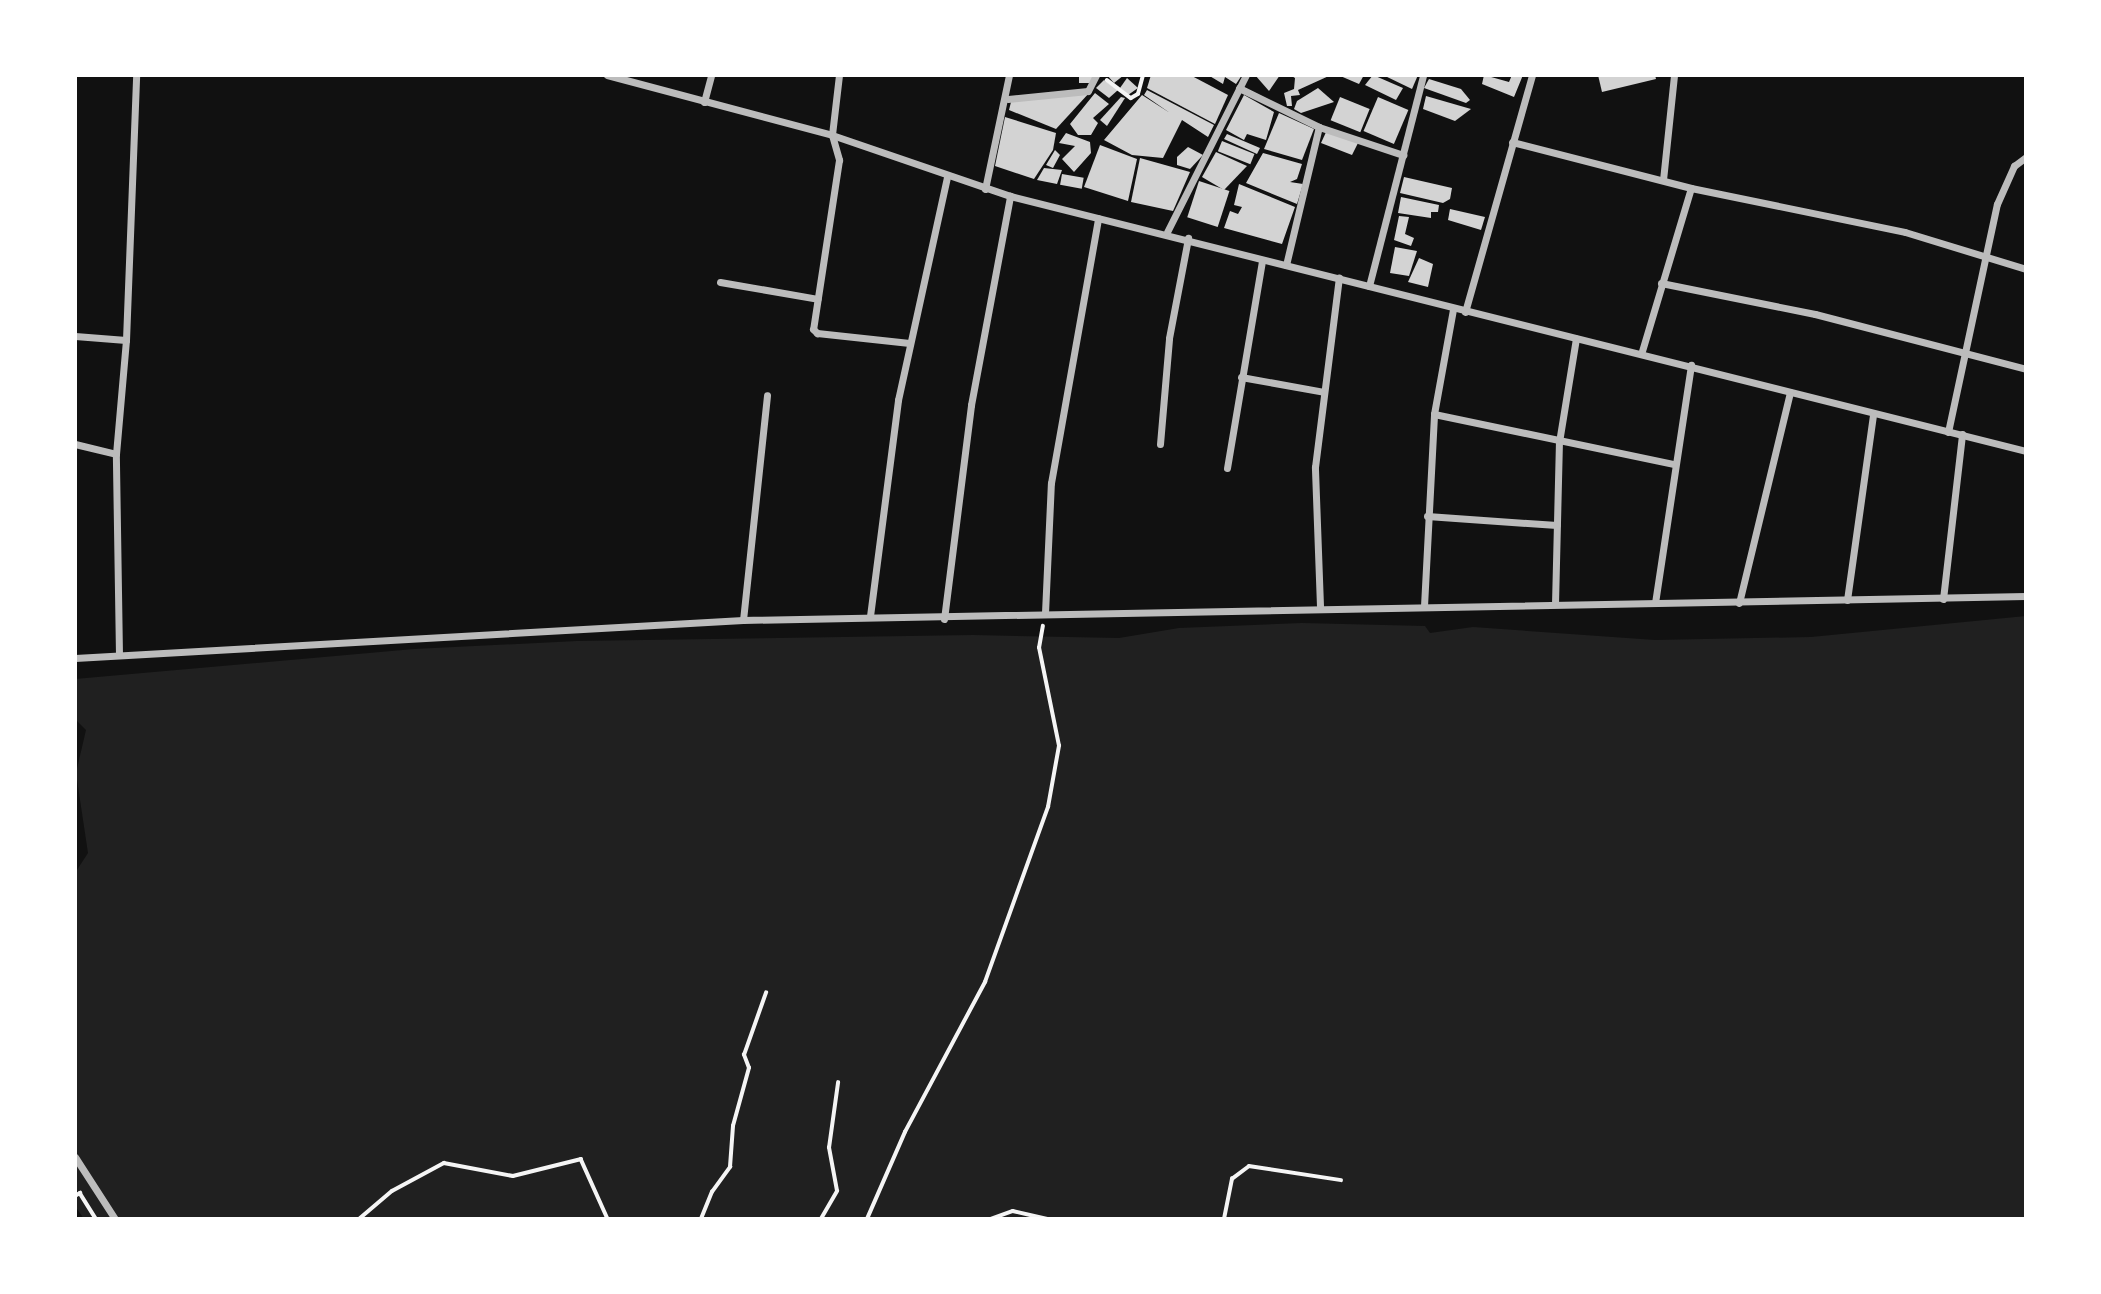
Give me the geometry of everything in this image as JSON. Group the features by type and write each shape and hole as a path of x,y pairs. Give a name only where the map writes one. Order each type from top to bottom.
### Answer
{"street":[{"path":"119,655 116,454 126,340 136,75"},
{"path":"704,102 711,75"},
{"path":"839,75 832,135 839,160 813,329 817,333 909,343"},
{"path":"985,189 1007,99 1009,75"},
{"path":"1167,232 1246,75"},
{"path":"1369,286 1423,75"},
{"path":"1465,312 1532,75"},
{"path":"1663,180 1674,75"},
{"path":"610,76 832,135 947,177 1010,196 1167,232 1262,260 1465,312 1642,351 1873,415 2026,451"},
{"path":"1007,99 1088,91 1096,77"},
{"path":"1240,88 1319,127 1403,155"},
{"path":"1286,265 1319,127"},
{"path":"1512,142 1691,188 1905,232 2026,269"},
{"path":"1948,432 1967,355 1985,256 2007,177 2026,157"},
{"path":"870,616 909,343 947,177"},
{"path":"1642,351 1691,188"},
{"path":"944,619 971,405 1010,196"},
{"path":"1045,613 1051,483 1098,218"},
{"path":"1160,444 1175,299 1188,238"},
{"path":"1227,468 1262,260"},
{"path":"1320,607 1315,467 1339,278"},
{"path":"720,282 818,299"},
{"path":"1661,282 1815,314 2026,369"},
{"path":"1424,606 1426,516 1434,414 1453,309"},
{"path":"75,337 126,340"},
{"path":"1555,604 1559,442 1576,338"},
{"path":"1655,603 1673,464 1691,365"},
{"path":"1241,377 1324,392"},
{"path":"1738,603 1790,392"},
{"path":"743,620 767,395"},
{"path":"1434,414 1673,464"},
{"path":"1847,600 1873,415"},
{"path":"1943,600 1962,434"},
{"path":"75,444 116,454"},
{"path":"1426,516 1557,525"},
{"path":"75,658 743,620 870,616 944,619 1045,613 1320,607 1943,600 2026,596"},
{"path":"75,1157 115,1219"}],"path":[{"path":"1096,77 1104,78 1131,98 1138,94 1143,75"},
{"path":"867,1219 905,1132 985,982 1048,807 1059,746 1040,648 1045,613"},
{"path":"701,1219 712,1192 730,1167 731,1137 749,1068 744,1055 766,993"},
{"path":"821,1219 837,1191 829,1148 838,1083"},
{"path":"359,1219 392,1191 444,1163 513,1176 581,1159 608,1219"},
{"path":"1224,1219 1232,1179 1249,1166 1341,1180"},
{"path":"75,1196 80,1193 96,1219"},
{"path":"991,1219 1013,1211 1047,1219"}],"shaded area":[{"path":"2026,616 2026,1219 84,1219 75,1206 75,873 88,853 76,773 86,730 75,719 75,679 414,649 577,641 973,635 1119,638 1179,628 1302,623 1425,626 1430,633 1473,627 1655,640 1811,637"}],"building":[{"path":"1079,75 1092,75 1092,83 1079,83"},
{"path":"1107,75 1124,75 1114,83"},
{"path":"1151,75 1190,75 1228,95 1215,124 1147,88"},
{"path":"1208,75 1242,75 1236,84 1225,77 1223,84"},
{"path":"1255,75 1280,75 1269,91"},
{"path":"1290,75 1331,75 1298,90 1300,95 1291,96 1292,106 1287,106 1284,93 1294,89 1295,78"},
{"path":"1338,75 1364,75 1359,84"},
{"path":"1373,75 1403,88 1396,100 1365,85"},
{"path":"1383,75 1418,75 1412,89"},
{"path":"1484,75 1509,82 1512,75 1523,75 1514,97 1482,84"},
{"path":"1598,75 1655,75 1656,79 1602,92"},
{"path":"1127,78 1138,88 1128,95 1120,88"},
{"path":"1429,79 1461,89 1470,100 1466,103 1424,88"},
{"path":"1104,80 1118,90 1109,98 1096,88"},
{"path":"1318,88 1334,102 1301,113 1294,109 1297,101"},
{"path":"1147,90 1214,125 1208,137 1182,120 1163,158 1132,155 1104,140 1142,95 1170,113 1144,95"},
{"path":"1090,92 1056,129 1009,110 1011,102"},
{"path":"1095,93 1109,104 1093,118 1098,123 1091,135 1078,135 1070,124"},
{"path":"1244,95 1274,112 1266,140 1247,134 1244,140 1226,130"},
{"path":"1426,96 1471,109 1455,121 1423,109"},
{"path":"1121,97 1125,98 1107,126 1100,120"},
{"path":"1340,97 1370,109 1360,132 1331,120"},
{"path":"1378,97 1408,110 1394,144 1364,131"},
{"path":"1279,113 1314,129 1302,160 1264,149"},
{"path":"1005,117 1056,133 1053,150 1034,179 995,166"},
{"path":"1327,130 1359,141 1352,155 1321,143"},
{"path":"1066,133 1090,142 1091,153 1074,172 1062,159 1075,146 1059,143"},
{"path":"1227,134 1260,148 1257,154 1224,139"},
{"path":"1222,141 1254,154 1250,164 1218,151"},
{"path":"1100,145 1137,159 1128,201 1084,187"},
{"path":"1188,147 1203,155 1190,169 1177,165 1177,157"},
{"path":"1055,150 1060,155 1053,168 1046,165"},
{"path":"1216,152 1247,166 1224,190 1202,177"},
{"path":"1263,153 1302,164 1297,179 1290,182 1303,184 1297,204 1246,183"},
{"path":"1140,158 1190,172 1173,211 1131,202"},
{"path":"1044,168 1062,170 1057,184 1037,180"},
{"path":"1062,174 1084,178 1082,189 1060,185"},
{"path":"1404,177 1452,188 1450,199 1443,203 1400,193"},
{"path":"1199,181 1229,191 1218,227 1187,217"},
{"path":"1239,184 1295,207 1282,244 1224,228 1230,211 1238,214 1242,207 1234,205"},
{"path":"1401,197 1439,205 1438,212 1431,212 1431,218 1398,213"},
{"path":"1450,209 1485,217 1481,230 1448,220"},
{"path":"1399,216 1409,217 1405,234 1414,238 1411,246 1394,240"},
{"path":"1395,247 1417,251 1409,276 1390,273"},
{"path":"1419,258 1433,264 1428,287 1408,282"}]}
